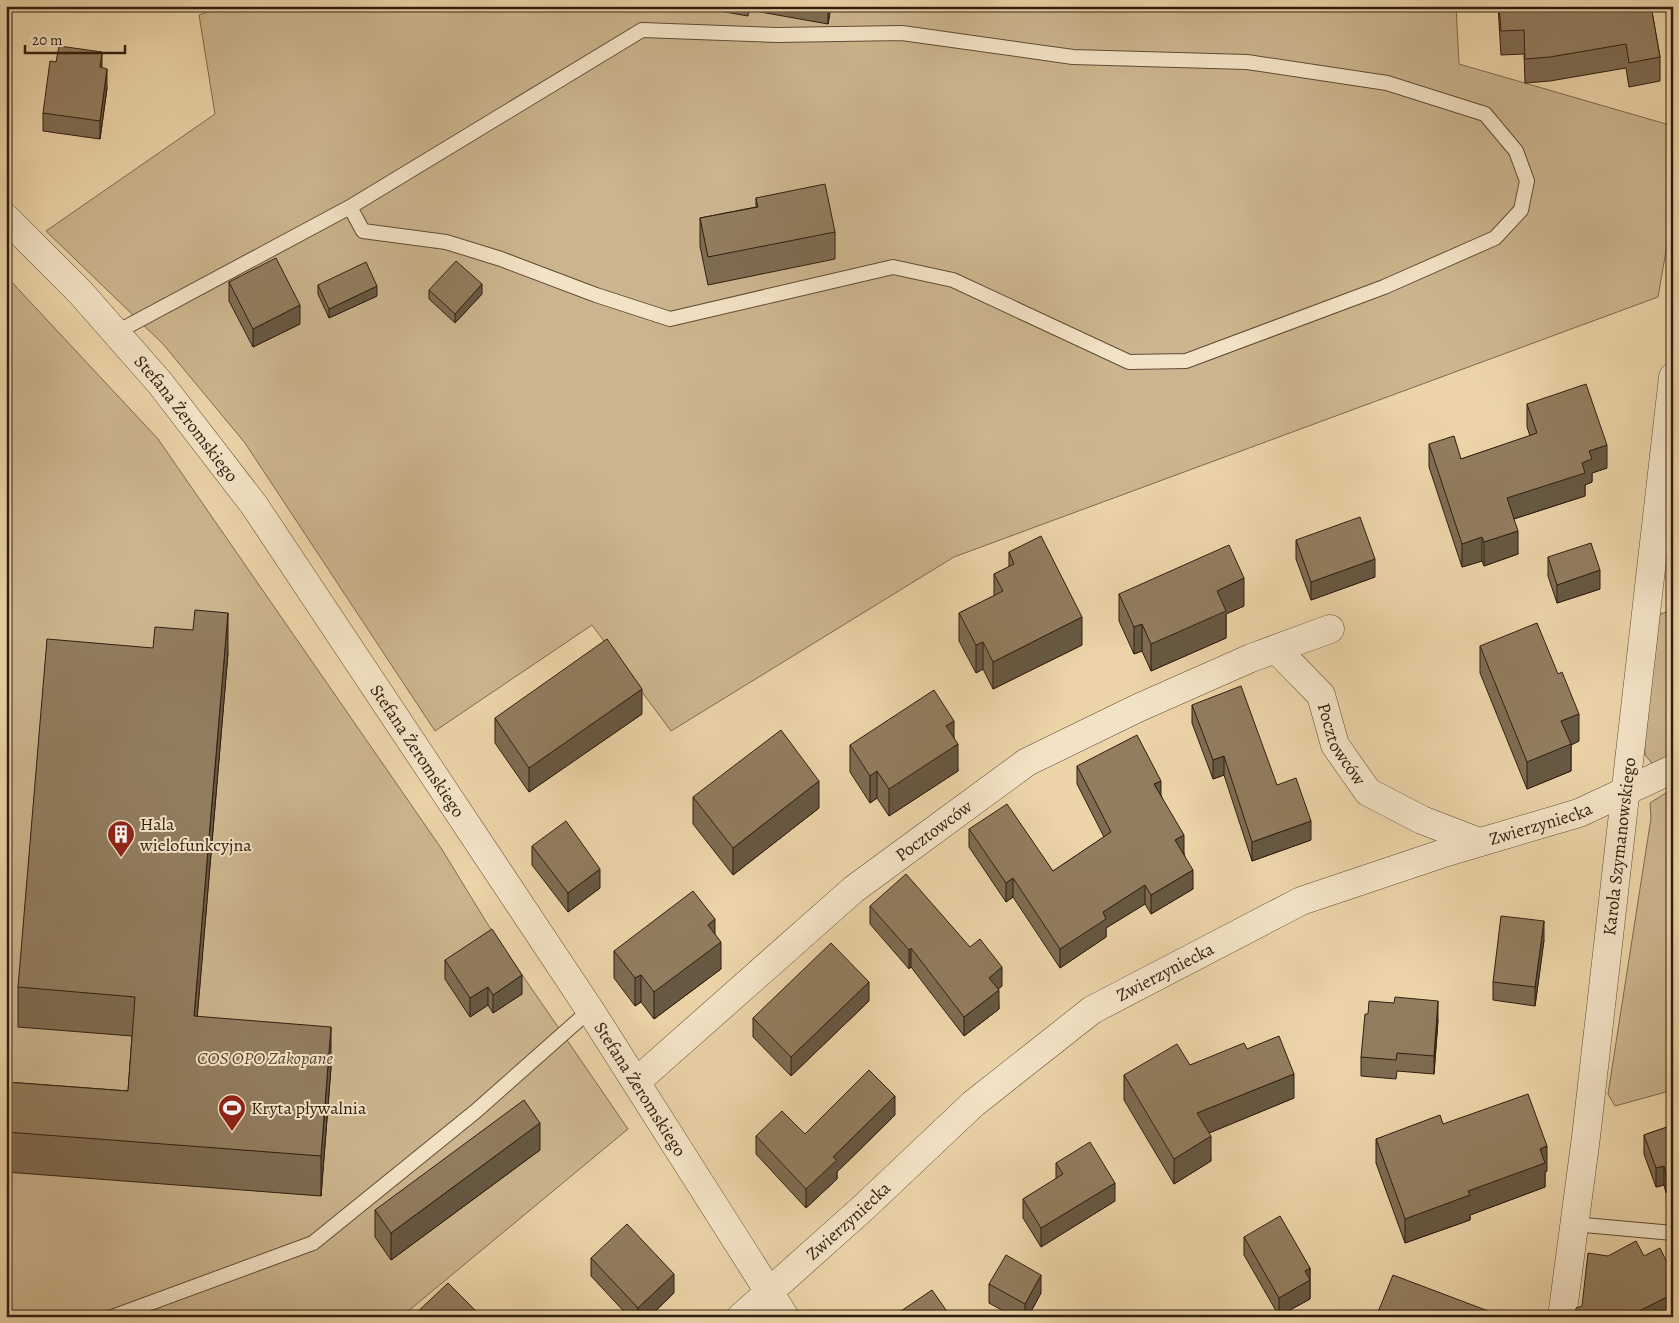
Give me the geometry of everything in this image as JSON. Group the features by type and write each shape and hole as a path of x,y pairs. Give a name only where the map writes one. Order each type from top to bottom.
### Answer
{"street":[{"name":"Stefana Żeromskiego","path":"6,218 80,292 160,383 254,505 590,1010 785,1317"},
{"name":"Karola Szymanowskiego","path":"1562,1317 1586,1137 1673,377"},
{"name":"Pocztowców","path":"636,1082 854,889 1028,762 1138,708 1276,649 1330,630"},
{"name":"Pocztowców","path":"1276,649 1321,695 1335,745 1368,792 1422,820 1479,842"},
{"name":"Zwierzyniecka","path":"741,1317 863,1208 973,1104 1092,1010 1301,901 1479,842 1579,813 1624,794 1673,769"}],"lane":[{"path":"115,333 350,207 642,30 777,35 902,33 1073,58 1247,62 1387,82 1485,114 1516,151 1527,181 1522,210 1495,238 1384,287 1186,361 1129,362 953,280 893,267 670,319 596,295 501,259 446,242 363,231 350,207"},
{"path":"112,1317 313,1244 476,1111 590,1010"},
{"path":"1573,1224 1673,1233"}],"green space":[{"path":"226,6 1456,6 1459,64 1673,126 1673,211 1658,297 954,557 671,731 592,625 435,731 245,443 163,344 46,231 215,114 199,15"},
{"name":"COS OPO Zakopane","path":"6,276 158,439 441,848 490,928 628,1129 401,1317 6,1317"},
{"path":"1673,610 1673,769 1656,768 1645,755 1644,726 1660,614"},
{"path":"1672,789 1673,1090 1615,1106 1608,1094 1651,818 1650,803"}],"building":[{"path":"1499,6 1651,6 1660,57 1629,63 1626,44 1550,57 1525,59 1524,30 1501,31"},
{"path":"59,46 102,52 100,67 107,69 100,121 43,113 50,61 56,62"},
{"path":"825,184 835,232 708,257 700,218 758,207 756,198"},
{"path":"276,258 300,305 253,329 229,282"},
{"path":"456,261 482,284 455,314 429,290"},
{"path":"366,262 377,286 329,309 318,285"},
{"path":"1586,384 1607,445 1589,451 1592,459 1582,463 1585,473 1507,498 1518,531 1484,542 1482,537 1462,544 1429,444 1454,436 1461,459 1537,433 1527,404"},
{"path":"1360,517 1375,559 1311,582 1296,540"},
{"path":"1041,536 1082,617 993,662 983,642 976,645 959,613 1003,591 994,574 1014,564 1009,552"},
{"path":"1591,543 1600,570 1557,585 1548,557"},
{"path":"1229,545 1244,578 1217,591 1226,611 1151,644 1142,624 1134,627 1119,594"},
{"name":"Hala wielofunkcyjna","path":"195,610 228,613 194,1016 331,1027 321,1156 6,1132 6,1082 128,1091 135,997 18,987 47,639 153,648 155,627 193,630"},
{"path":"1537,623 1558,674 1562,672 1579,714 1561,721 1571,744 1527,762 1480,646"},
{"path":"607,639 642,689 529,768 495,718"},
{"path":"1241,686 1277,785 1296,778 1311,821 1252,842 1224,756 1213,760 1192,705"},
{"path":"934,690 954,721 946,726 958,744 889,789 877,771 870,776 850,745"},
{"path":"781,730 819,781 733,848 693,797"},
{"path":"1137,735 1161,781 1154,784 1184,835 1175,840 1193,870 1151,895 1145,885 1103,912 1106,919 1060,949 1013,878 1006,883 969,829 1007,804 1053,871 1111,832 1077,766"},
{"path":"566,821 600,869 568,893 532,846"},
{"path":"906,874 970,947 980,939 1002,967 989,978 999,990 964,1017 911,948 909,950 870,906"},
{"path":"693,891 715,919 708,925 721,942 654,992 641,975 635,978 614,951"},
{"path":"1501,916 1544,921 1535,987 1493,982"},
{"path":"492,929 522,975 493,995 488,987 470,998 445,960"},
{"path":"831,943 869,982 791,1057 753,1018"},
{"path":"1395,997 1438,1001 1434,1056 1397,1053 1396,1060 1361,1057 1365,1014 1368,1014 1369,1001 1394,1003"},
{"path":"1279,1036 1294,1074 1197,1113 1211,1136 1174,1159 1124,1075 1177,1044 1190,1065 1244,1043 1247,1049"},
{"path":"869,1070 895,1096 833,1157 837,1160 806,1189 756,1136 782,1111 805,1134"},
{"path":"1528,1094 1547,1146 1540,1149 1545,1163 1468,1191 1470,1195 1405,1219 1376,1139 1440,1115 1443,1124"},
{"path":"524,1100 540,1123 391,1233 375,1210"},
{"path":"1673,1125 1673,1172 1666,1175 1664,1166 1656,1168 1644,1135"},
{"path":"1090,1142 1115,1183 1041,1228 1023,1199 1063,1174 1056,1163"},
{"path":"1280,1216 1310,1268 1305,1271 1310,1280 1279,1298 1244,1237"},
{"path":"627,1224 674,1274 638,1308 591,1258"},
{"path":"1636,1241 1644,1256 1660,1248 1673,1275 1673,1294 1627,1317 1575,1317 1576,1308 1582,1306 1588,1253 1608,1256"},
{"path":"1006,1255 1041,1275 1025,1304 989,1284"},
{"path":"1393,1275 1491,1312 1489,1317 1376,1317"},
{"path":"448,1283 482,1317 412,1317"},
{"path":"932,1290 951,1317 901,1317 898,1313"},
{"path":"206,1313 208,1317 194,1317"}],"place":[{"name":"Hala wielofunkcyjna","path":"121,858"},
{"name":"Kryta pływalnia","path":"232,1132"}]}
